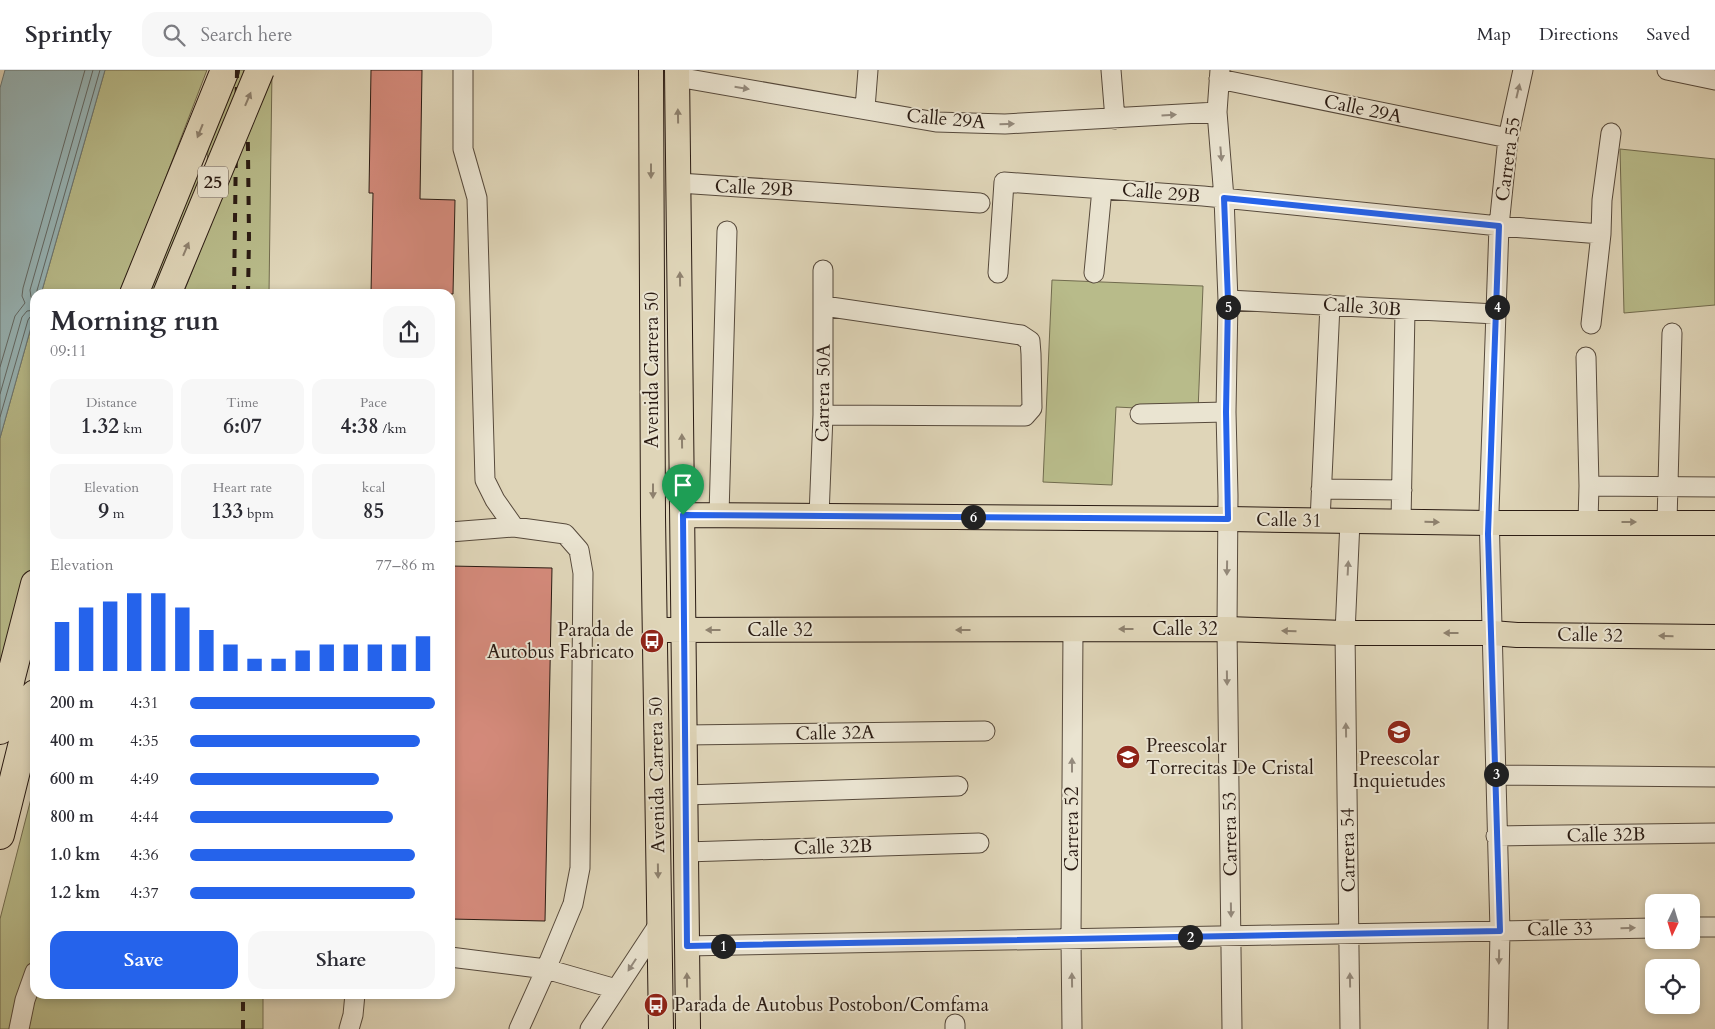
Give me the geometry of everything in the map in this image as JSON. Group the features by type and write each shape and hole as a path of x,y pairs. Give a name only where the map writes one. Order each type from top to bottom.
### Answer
{"highway":[{"name":"25","path":"136,289 225,70"},
{"name":"25","path":"169,289 260,70"},
{"path":"0,730 11,677 30,603"},
{"path":"0,835 30,714"}],"main road":[{"name":"Avenida Carrera 50","path":"651,70 655,630 662,1029"},
{"name":"Avenida Carrera 50","path":"677,73 688,1029"},
{"name":"Calle 31","path":"683,515 1489,523 1715,523"},
{"name":"Calle 32","path":"655,630 1227,629 1345,633 1492,633 1517,635 1715,637"}],"street":[{"path":"463,70 463,149 477,198 485,480 495,500 514,527"},
{"path":"865,108 868,70"},
{"path":"1111,70 1116,119"},
{"name":"Carrera 55","path":"1498,1029 1500,931 1489,523 1499,226 1508,138 1523,70"},
{"path":"1666,70 1715,80"},
{"name":"Calle 29A","path":"677,73 936,122 1005,124 1217,112"},
{"name":"Calle 29A","path":"1220,75 1508,138"},
{"name":"Carrera 53","path":"1220,75 1217,112 1224,198 1228,300 1226,412 1228,519 1227,629 1232,1029"},
{"path":"1591,324 1601,234 1602,200 1611,133"},
{"name":"Calle 29B","path":"998,273 1004,182 1224,198 1499,226 1601,234"},
{"name":"Calle 29B","path":"679,183 980,203"},
{"path":"1094,273 1102,189"},
{"path":"719,515 727,231"},
{"name":"Carrera 50A","path":"819,516 823,416 823,270"},
{"name":"Calle 30B","path":"1228,300 1496,314"},
{"path":"1320,521 1330,305"},
{"path":"823,416 1025,416 1032,408 1030,341 1021,335 824,306"},
{"path":"1401,521 1406,310"},
{"path":"1667,522 1672,333"},
{"path":"1586,357 1588,522"},
{"path":"1140,414 1226,412"},
{"path":"1589,486 1715,488"},
{"name":"Calle 31","path":"1321,489 1402,490"},
{"name":"Carrera 54","path":"1350,521 1345,633 1350,1029"},
{"path":"455,532 514,527 565,534 579,550 583,573 580,868 572,904 519,1029"},
{"name":"Carrera 52","path":"1072,1029 1073,630"},
{"name":"Calle 32A","path":"685,735 985,731"},
{"path":"1496,775 1715,777"},
{"path":"686,795 958,786"},
{"name":"Calle 32B","path":"1496,836 1715,833"},
{"name":"Calle 32B","path":"686,852 979,843"},
{"path":"590,1029 659,924"},
{"path":"1700,927 1715,926"},
{"name":"Calle 33","path":"687,946 1645,928"},
{"path":"455,958 546,969 616,989"},
{"path":"19,1029 30,986"},
{"path":"349,1029 355,999"}],"green space":[{"path":"105,70 207,70 123,289 42,289"},
{"path":"215,70 272,70 269,289 185,289 199,254"},
{"path":"1620,149 1715,159 1715,305 1624,313"},
{"path":"195,175 204,179 157,289 148,289"},
{"path":"1052,280 1203,286 1198,411 1116,407 1112,485 1043,482"},
{"path":"30,331 30,573 0,698 0,438"},
{"path":"30,802 30,999 263,999 263,1029 0,1029 0,919"}],"water":[{"path":"5,70 105,70 42,289 30,289 30,331 0,438 0,88"}],"building":[{"path":"371,70 422,70 420,199 455,200 453,289 371,289 373,193 369,193"},
{"path":"455,566 552,568 545,921 455,919"}],"railway":[{"path":"234,289 237,70"},
{"path":"247,70 248,289"},
{"path":"243,999 243,1029"}],"place":[{"name":"Parada de Autobus Fabricato","path":"652,641"},
{"name":"Preescolar Inquietudes","path":"1399,732"},
{"name":"Preescolar Torrecitas De Cristal","path":"1128,757"},
{"name":"Parada de Autobus Postobon/Comfama","path":"656,1005"}],"route":[{"path":"1224,198 1499,226 1488,534 1500,931 687,946 683,515 1228,519 1226,412 1228,300 1224,198"}]}
